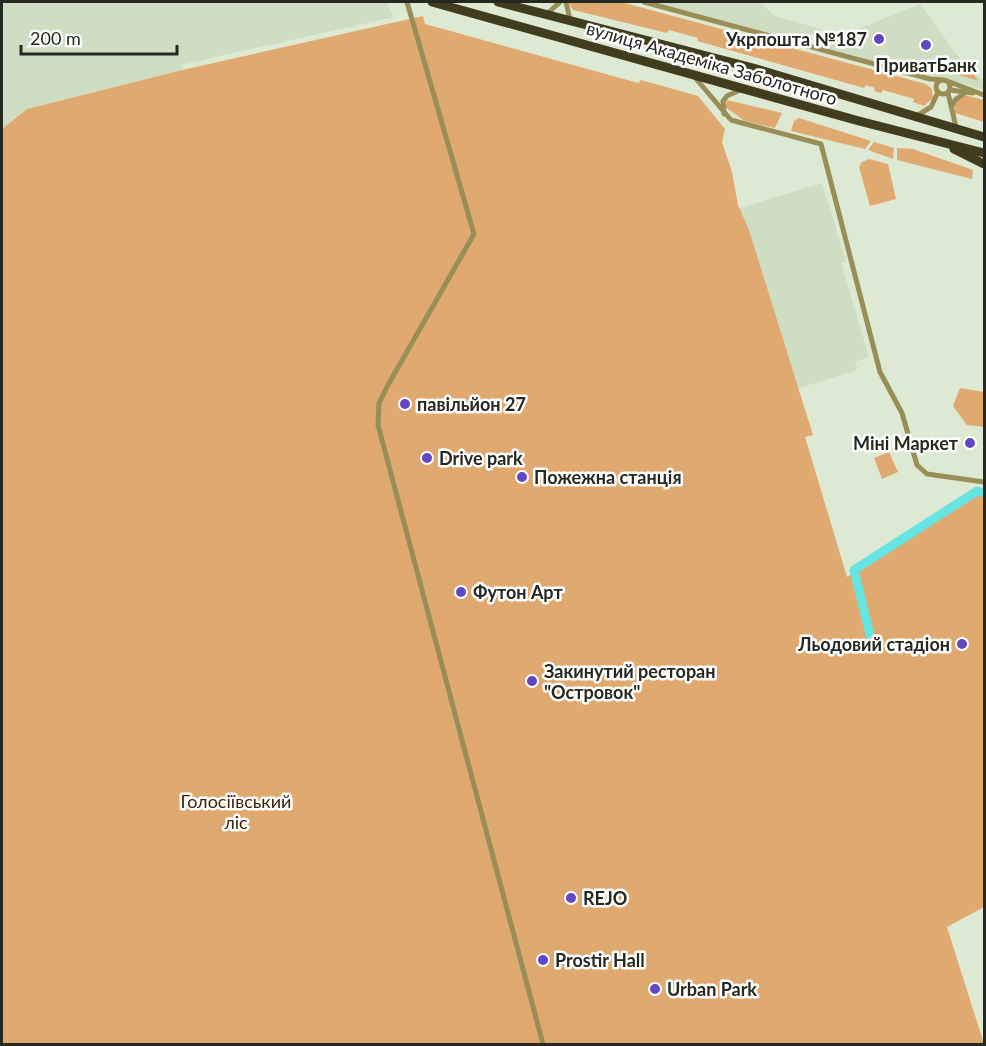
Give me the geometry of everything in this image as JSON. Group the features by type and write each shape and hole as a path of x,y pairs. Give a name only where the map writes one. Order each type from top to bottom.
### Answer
{"highway":[{"name":"вулиця Академіка Заболотного","path":"432,2 947,145 984,153"},
{"name":"вулиця Академіка Заболотного","path":"498,2 732,62 984,136"},
{"path":"960,128 984,129"},
{"path":"947,145 984,164"}],"street":[{"path":"407,2 474,234 388,385 379,403 378,425 543,1044"},
{"path":"547,14 560,2"},
{"path":"566,2 570,20"},
{"path":"644,2 930,79 945,81 983,94"},
{"path":"691,74 725,115 735,122 821,144 880,372 902,413 917,465 927,474 984,482"},
{"path":"930,79 943,94 949,91 983,94"},
{"path":"918,115 931,107 937,89 945,81"},
{"path":"945,81 951,108 960,128"},
{"path":"725,115 723,101 727,96 745,88"},
{"path":"951,108 955,100 966,92"}],"shaded area":[{"path":"2,2 387,2 394,17 181,65 182,70 27,109 2,129"},
{"path":"647,2 759,2 775,16 821,29 820,33 810,34 803,43"},
{"path":"920,4 956,54 984,81 983,90 818,47 820,39 858,29"},
{"path":"822,183 846,261 841,263 869,357 855,362 857,370 793,390 737,209"}],"green space":[{"path":"568,2 621,2 926,84 932,89 933,98 924,106 913,102 914,99 883,90 881,93 866,85 864,88 697,41 698,38 669,30 667,33 573,10"},
{"name":"Голосіївський ліс","path":"423,16 425,24 638,83 641,80 698,96 725,129 722,142 732,172 738,205 749,230 813,435 805,437 847,577 978,493 984,494 984,907 947,927 984,1044 2,1044 2,129 27,109 182,70"},
{"path":"959,59 979,81 941,70"},
{"path":"964,95 984,100 984,122 955,113 955,102"},
{"path":"727,100 782,113 775,128 745,121 725,107"},
{"path":"799,118 871,141 865,149 791,131 794,121"},
{"path":"874,142 894,148 893,159 868,150"},
{"path":"897,148 913,149 973,170 972,179 897,160"},
{"path":"869,159 888,164 896,199 870,206 859,167 862,162"},
{"path":"960,388 984,392 984,427 967,425 953,406"},
{"path":"889,452 898,472 882,479 874,458"}],"waterway":[{"path":"871,639 854,570 977,491 984,493"}],"place":[{"name":"Укрпошта №187","path":"879,39"},
{"name":"ПриватБанк","path":"926,45"},
{"name":"павільйон 27","path":"405,404"},
{"name":"Міні Маркет","path":"970,443"},
{"name":"Drive park","path":"427,458"},
{"name":"Пожежна станція","path":"522,477"},
{"name":"Футон Арт","path":"461,592"},
{"name":"Льодовий стадіон","path":"962,644"},
{"name":"Закинутий ресторан \"Островок\"","path":"532,681"},
{"name":"REJO","path":"571,898"},
{"name":"Prostir Hall","path":"543,960"},
{"name":"Urban Park","path":"655,989"}]}
